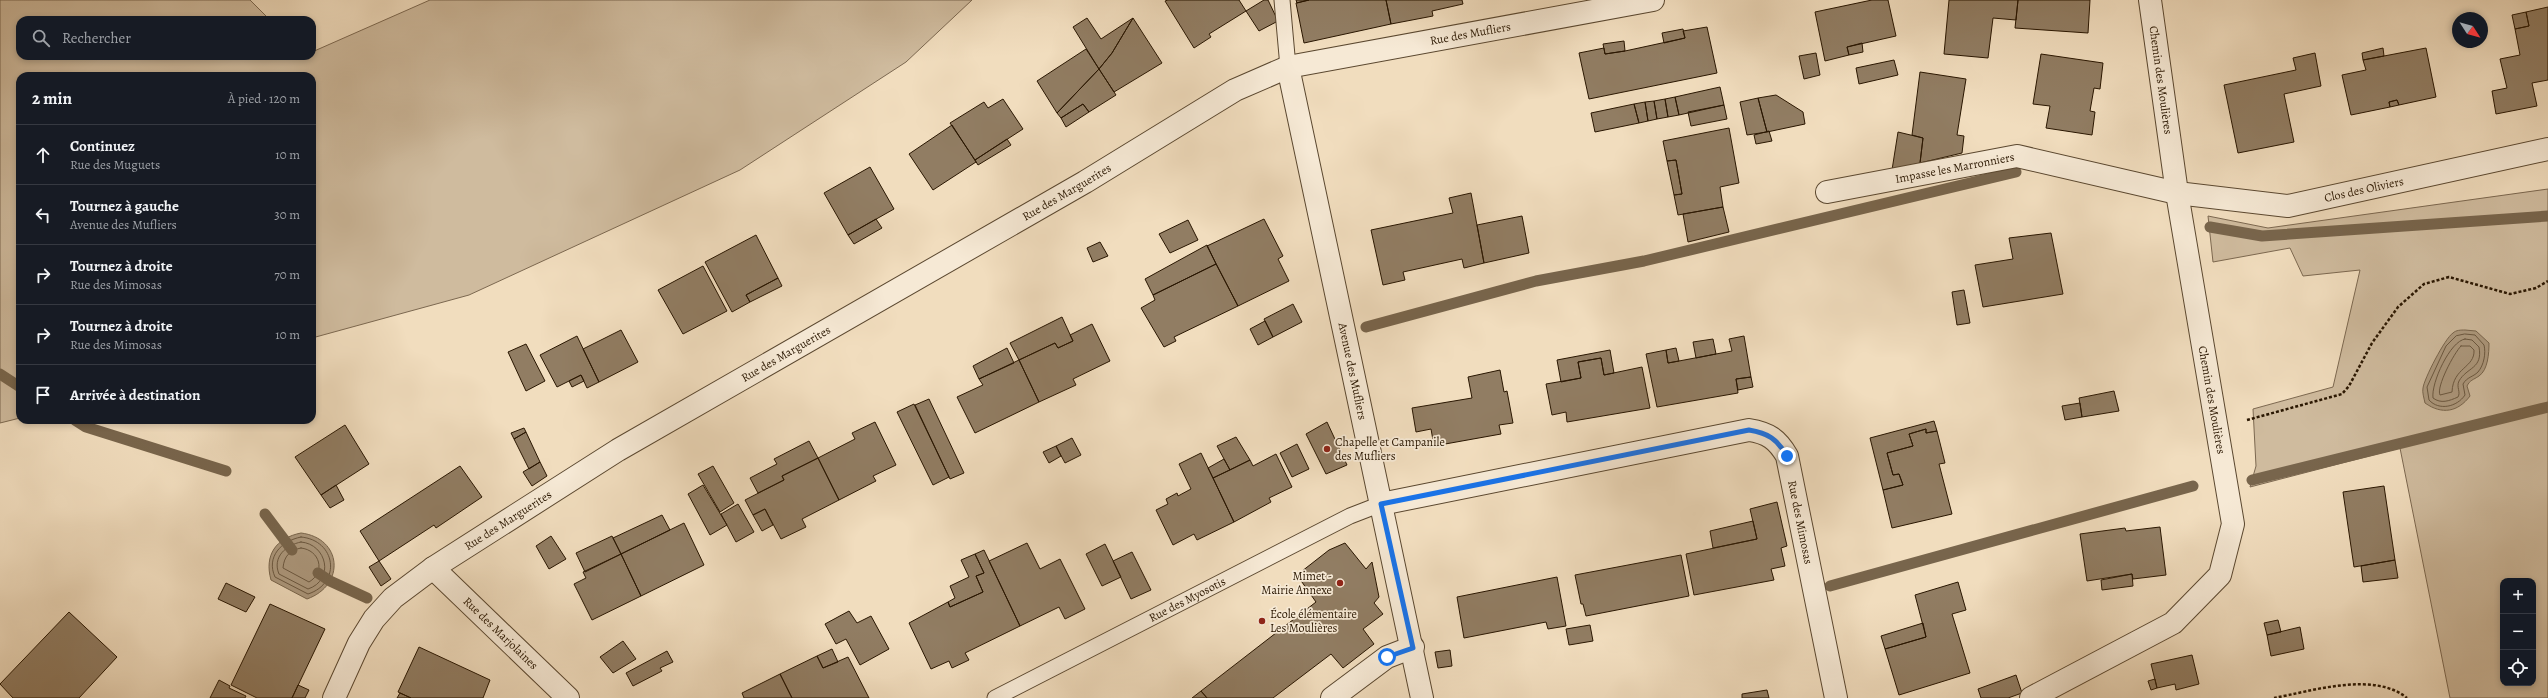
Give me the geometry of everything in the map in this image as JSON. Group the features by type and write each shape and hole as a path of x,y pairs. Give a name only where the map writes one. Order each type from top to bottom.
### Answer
{"street":[{"name":"Rue des Mufliers","path":"1288,67 1653,0"},
{"name":"Chemin des Moulières","path":"2031,698 2173,623 2220,575 2233,524 2177,193 2150,0"},
{"name":"Avenue des Mufliers","path":"1288,67 1413,648 1422,698"},
{"name":"Rue des Marguerites","path":"334,698 359,643 374,619 393,598 433,568 618,450 1085,182 1235,90 1288,67"},
{"name":"Clos des Oliviers","path":"2177,193 2288,206 2548,149"},
{"name":"Impasse les Marronniers","path":"1827,192 2017,156 2177,193"},
{"name":"Rue des Mimosas","path":"1381,504 1749,430 1766,433 1778,442 1787,456 1836,698"},
{"name":"Rue des Marjolaines","path":"433,568 568,698"},
{"path":"1332,698 1387,657 1413,648"}],"lane":[{"path":"1282,0 1288,67"},
{"name":"Rue des Myosotis","path":"995,698 1350,516 1381,504"}],"path":[{"path":"2217,429 2342,394 2349,386 2372,343 2398,307 2424,284 2449,277 2510,294 2536,288 2548,281"},
{"path":"2274,698 2339,685 2377,684 2407,698"}],"shaded area":[{"path":"0,0 250,0 266,16 16,16 16,60 316,60 316,50 430,0 972,0 906,62 740,170 469,295 316,337 316,72 16,72 16,419 0,423"},
{"path":"2548,189 2548,698 2450,698 2400,448 2250,487 2256,466 2253,409 2333,387 2360,270 2303,276 2290,248 2213,262 2208,216 2268,228"}],"water":[{"path":"2456,331 2476,331 2489,343 2486,366 2479,376 2468,384 2467,386 2470,396 2460,406 2449,410 2431,407 2425,403 2423,393 2424,383 2427,376 2449,336"},
{"path":"301,533 315,537 325,543 331,552 334,563 333,573 328,583 320,592 307,599 271,580 269,571 271,555 279,543 292,535"}],"building":[{"path":"1239,0 1246,11 1209,34 1211,37 1194,48 1165,1"},
{"path":"1264,0 1268,0 1278,21 1259,31 1246,11"},
{"path":"1296,0 1309,0 1297,3"},
{"path":"1309,0 1386,0 1391,24 1304,43 1296,3"},
{"path":"1386,0 1462,0 1463,4 1432,11 1433,16 1391,24"},
{"path":"1872,0 1888,0 1896,36 1847,47 1849,55 1825,61 1815,12"},
{"path":"1949,0 2018,0 2016,20 1993,18 1988,58 1944,54"},
{"path":"2018,0 2090,0 2088,33 2015,28"},
{"path":"2548,7 2548,80 2532,83 2537,106 2496,114 2492,91 2507,88 2500,59 2520,55 2515,29 2529,26 2526,12"},
{"path":"2526,12 2529,26 2515,29 2512,15"},
{"path":"1087,18 1101,39 1133,18 1112,53 1099,69 1073,27"},
{"path":"1133,18 1162,63 1114,92 1099,69 1112,53"},
{"path":"1707,27 1717,73 1589,99 1579,53 1604,48 1605,54 1625,51 1685,38 1683,31"},
{"path":"1683,29 1685,38 1664,43 1662,33"},
{"path":"1624,41 1625,51 1605,54 1603,44"},
{"path":"1862,43 1863,52 1849,55 1847,47"},
{"path":"2383,48 2384,56 2363,60 2362,53"},
{"path":"2426,48 2436,97 2399,105 2397,100 2389,102 2390,107 2351,115 2342,75 2366,70 2363,60"},
{"path":"1086,49 1099,69 1057,113 1037,81"},
{"path":"1816,53 1820,75 1804,79 1799,56"},
{"path":"2315,53 2321,86 2284,94 2294,142 2238,153 2224,85 2296,70 2293,58"},
{"path":"2041,54 2103,63 2100,89 2094,88 2090,111 2095,112 2092,135 2046,128 2050,106 2033,104"},
{"path":"1894,60 1898,75 1859,84 1856,68"},
{"path":"1099,69 1116,95 1089,112 1083,104 1061,118 1057,113"},
{"path":"1920,72 1966,79 1957,135 1964,136 1962,153 1920,163 1923,138 1912,135"},
{"path":"1720,87 1724,105 1679,115 1675,97"},
{"path":"1776,95 1803,112 1805,124 1767,132 1758,98"},
{"path":"1675,97 1679,115 1668,117 1665,99"},
{"path":"1758,98 1767,132 1747,135 1740,102"},
{"path":"1003,99 1023,129 975,160 950,123 984,102 988,108"},
{"path":"1665,99 1668,117 1657,119 1654,101"},
{"path":"2397,100 2399,105 2390,107 2389,102"},
{"path":"1654,101 1657,119 1648,121 1645,102"},
{"path":"1645,102 1648,121 1639,123 1634,104"},
{"path":"1083,104 1089,112 1066,127 1061,118"},
{"path":"1634,104 1639,123 1595,132 1591,113"},
{"path":"1724,105 1727,119 1691,126 1688,112"},
{"path":"952,125 976,162 933,190 909,154"},
{"path":"1729,128 1739,183 1720,187 1723,207 1678,215 1674,195 1682,194 1676,160 1667,161 1663,141"},
{"path":"1769,131 1772,141 1756,144 1754,135"},
{"path":"1898,132 1923,138 1920,163 1892,170"},
{"path":"1007,139 1011,145 978,165 975,160"},
{"path":"1676,160 1682,194 1674,195 1667,161"},
{"path":"870,167 894,209 848,235 824,193"},
{"path":"1471,193 1484,263 1464,268 1462,259 1403,272 1405,280 1383,285 1371,230 1453,213 1449,198"},
{"path":"1723,207 1729,232 1688,242 1683,214"},
{"path":"1522,216 1529,253 1484,263 1477,225"},
{"path":"876,219 882,228 854,244 848,235"},
{"path":"1264,219 1283,256 1278,259 1289,281 1238,306 1207,246"},
{"path":"1188,220 1198,240 1170,253 1159,234"},
{"path":"2051,233 2063,294 1983,307 1975,265 2013,259 2009,238"},
{"path":"756,235 778,278 746,295 750,302 732,312 705,262"},
{"path":"1100,242 1108,256 1093,262 1087,248"},
{"path":"1207,245 1216,264 1153,295 1145,279"},
{"path":"1216,264 1238,306 1174,337 1176,341 1164,347 1141,308 1155,300 1153,295"},
{"path":"703,266 727,311 683,334 658,290"},
{"path":"778,278 782,286 750,302 746,295"},
{"path":"1964,290 1970,323 1957,325 1952,292"},
{"path":"1293,304 1302,322 1273,337 1264,319"},
{"path":"1062,317 1073,341 1058,348 1055,343 1019,360 1010,343"},
{"path":"1265,321 1273,337 1258,345 1250,329"},
{"path":"1092,324 1110,361 1073,379 1076,385 1039,402 1019,360 1055,343 1058,348 1073,341 1070,335"},
{"path":"621,330 638,362 599,382 583,349"},
{"path":"577,336 599,382 587,388 581,375 557,387 540,355"},
{"path":"1744,336 1751,377 1736,379 1738,393 1657,407 1646,354 1666,350 1668,363 1679,361 1732,351 1729,339"},
{"path":"1713,339 1716,354 1696,358 1693,342"},
{"path":"526,344 545,381 526,391 508,352"},
{"path":"1007,348 1014,363 979,379 973,366"},
{"path":"1676,348 1679,361 1668,363 1666,350"},
{"path":"1610,350 1614,373 1604,375 1601,358 1578,362 1581,378 1561,382 1557,360"},
{"path":"1601,358 1604,375 1642,367 1650,408 1567,422 1566,412 1552,415 1546,384 1581,378 1578,362"},
{"path":"1019,360 1039,402 975,433 957,397 983,385 979,379"},
{"path":"1500,370 1504,392 1507,391 1513,423 1499,425 1501,434 1434,446 1431,429 1416,432 1412,408 1472,398 1468,377"},
{"path":"581,375 584,381 572,387 569,381"},
{"path":"1751,377 1753,387 1738,390 1736,379"},
{"path":"2114,391 2119,411 2082,417 2079,398"},
{"path":"929,399 964,473 950,479 915,405"},
{"path":"2080,403 2082,417 2065,420 2062,406"},
{"path":"914,404 949,477 933,485 897,412"},
{"path":"1934,421 1937,431 1926,433 1926,429 1909,434 1913,446 1887,453 1893,475 1899,474 1903,485 1883,490 1870,438"},
{"path":"875,422 896,465 873,476 876,481 839,500 818,458 855,439 852,433"},
{"name":"Chapelle et Campanile des Mufliers","path":"1327,422 1347,465 1326,474 1306,434"},
{"path":"345,425 369,464 321,495 295,457"},
{"path":"524,428 526,432 514,439 511,433"},
{"path":"1926,429 1926,433 1937,431 1945,463 1939,464 1952,514 1892,528 1883,490 1903,485 1899,474 1893,475 1887,453 1913,446 1909,434"},
{"path":"526,432 540,462 529,469 514,439"},
{"path":"1236,437 1250,460 1230,470 1217,446"},
{"path":"1072,438 1081,455 1065,463 1056,446"},
{"path":"809,441 818,458 782,476 784,480 758,493 750,478 777,464 774,459"},
{"path":"1297,444 1309,469 1292,477 1280,453"},
{"path":"1056,446 1061,456 1049,463 1043,452"},
{"path":"1201,453 1234,522 1197,540 1194,534 1173,545 1156,510 1168,504 1166,499 1177,493 1178,496 1191,489 1179,464"},
{"path":"1276,454 1292,487 1269,498 1271,502 1234,522 1213,478 1250,460 1253,466"},
{"path":"818,458 839,500 802,519 806,527 781,539 765,509 753,515 745,500 784,480 782,476"},
{"path":"1224,459 1230,470 1213,478 1208,468"},
{"path":"540,462 547,476 532,486 523,472"},
{"path":"460,466 482,497 436,528 434,525 379,561 360,531"},
{"path":"713,466 734,503 720,512 698,474"},
{"path":"336,485 344,500 330,508 321,495"},
{"path":"703,485 727,525 710,535 688,494"},
{"path":"2384,486 2395,560 2354,567 2343,492"},
{"path":"1777,502 1787,546 1781,548 1785,566 1771,569 1774,580 1694,595 1686,554 1757,539 1750,509"},
{"path":"738,504 754,532 736,542 721,514"},
{"path":"765,509 773,525 762,531 753,515"},
{"path":"662,515 670,530 621,554 613,538"},
{"path":"1753,521 1757,539 1713,548 1710,531"},
{"path":"684,523 704,565 641,596 621,554"},
{"path":"2160,527 2166,575 2133,579 2132,574 2087,581 2080,534 2125,528 2126,531"},
{"path":"551,536 566,559 549,569 536,546"},
{"path":"612,536 621,554 585,572 576,553"},
{"path":"1027,543 1040,569 1060,559 1085,609 1065,619 1059,607 1020,626 989,561"},
{"path":"1345,543 1366,569 1372,562 1379,597 1374,603 1383,614 1363,629 1374,644 1343,668 1331,654 1273,698 1207,698 1201,691 1316,602 1297,575 1329,550"},
{"path":"1105,544 1121,577 1102,586 1086,554"},
{"path":"984,550 1020,626 965,653 969,660 952,668 949,661 931,669 909,623 948,602 950,607 983,592 976,576 984,573 975,554"},
{"path":"1132,552 1151,590 1131,599 1113,561"},
{"path":"621,554 641,596 592,620 574,584 586,578 583,572"},
{"path":"975,554 984,573 976,576 983,592 950,607 948,602 955,598 950,586 969,577 961,560"},
{"path":"1681,555 1689,596 1586,616 1583,604 1581,604 1575,575"},
{"path":"2395,560 2398,578 2363,582 2361,566"},
{"path":"379,561 391,579 381,586 369,567"},
{"path":"2132,574 2133,586 2102,590 2101,580"},
{"path":"1557,577 1566,626 1548,629 1546,622 1464,638 1457,597"},
{"path":"1958,582 1966,610 1952,614 1970,673 1899,695 1885,649 1926,637 1915,595"},
{"path":"226,583 255,597 246,612 218,599"},
{"path":"270,604 325,629 292,698 257,698 231,685"},
{"path":"849,611 857,623 871,616 889,649 860,665 846,639 836,644 825,624"},
{"path":"69,612 117,657 79,698 13,698 0,684"},
{"path":"2278,620 2281,632 2267,635 2264,623"},
{"path":"1923,623 1926,637 1885,649 1881,636"},
{"path":"1590,625 1593,641 1569,645 1566,629"},
{"path":"2300,627 2304,649 2271,656 2267,635"},
{"path":"623,641 636,659 613,673 600,657"},
{"path":"419,647 490,680 483,698 411,698 398,692"},
{"path":"832,649 838,662 823,668 817,656"},
{"path":"1450,650 1452,666 1438,668 1435,652"},
{"path":"667,651 673,662 660,668 662,671 633,686 626,673"},
{"path":"2192,655 2199,684 2176,690 2175,684 2157,688 2151,664"},
{"path":"817,656 823,668 848,657 869,698 792,698 780,674"},
{"path":"780,674 792,698 744,698 742,693"},
{"path":"2016,675 2022,693 2008,698 1981,698 1978,689"},
{"path":"2155,679 2157,688 2151,690 2148,681"},
{"path":"219,680 230,686 229,688 246,696 245,698 210,698"},
{"path":"298,685 309,690 305,698 292,698"},
{"path":"1767,690 1769,698 1742,698 1742,694"},
{"path":"1201,691 1207,698 1192,698"},
{"path":"400,693 411,698 397,698"}],"waterway":[{"path":"1366,327 1536,281 1644,261 2016,172"},
{"path":"2210,227 2262,236 2548,216"},
{"path":"0,374 16,384"},
{"path":"2252,480 2548,407"},
{"path":"81,424 86,427 226,471"},
{"path":"1830,586 2193,486"},
{"path":"265,514 292,550"},
{"path":"318,573 330,581 367,598"}],"place":[{"name":"Chapelle et Campanile des Mufliers","path":"1327,449"},
{"name":"Mimet - Mairie Annexe","path":"1340,583"},
{"name":"École élémentaire Les Moulières","path":"1262,621"}],"route":[{"path":"1387,657 1400,651 1413,648 1397,585 1381,504 1749,430 1766,433 1778,442 1787,456"}]}
